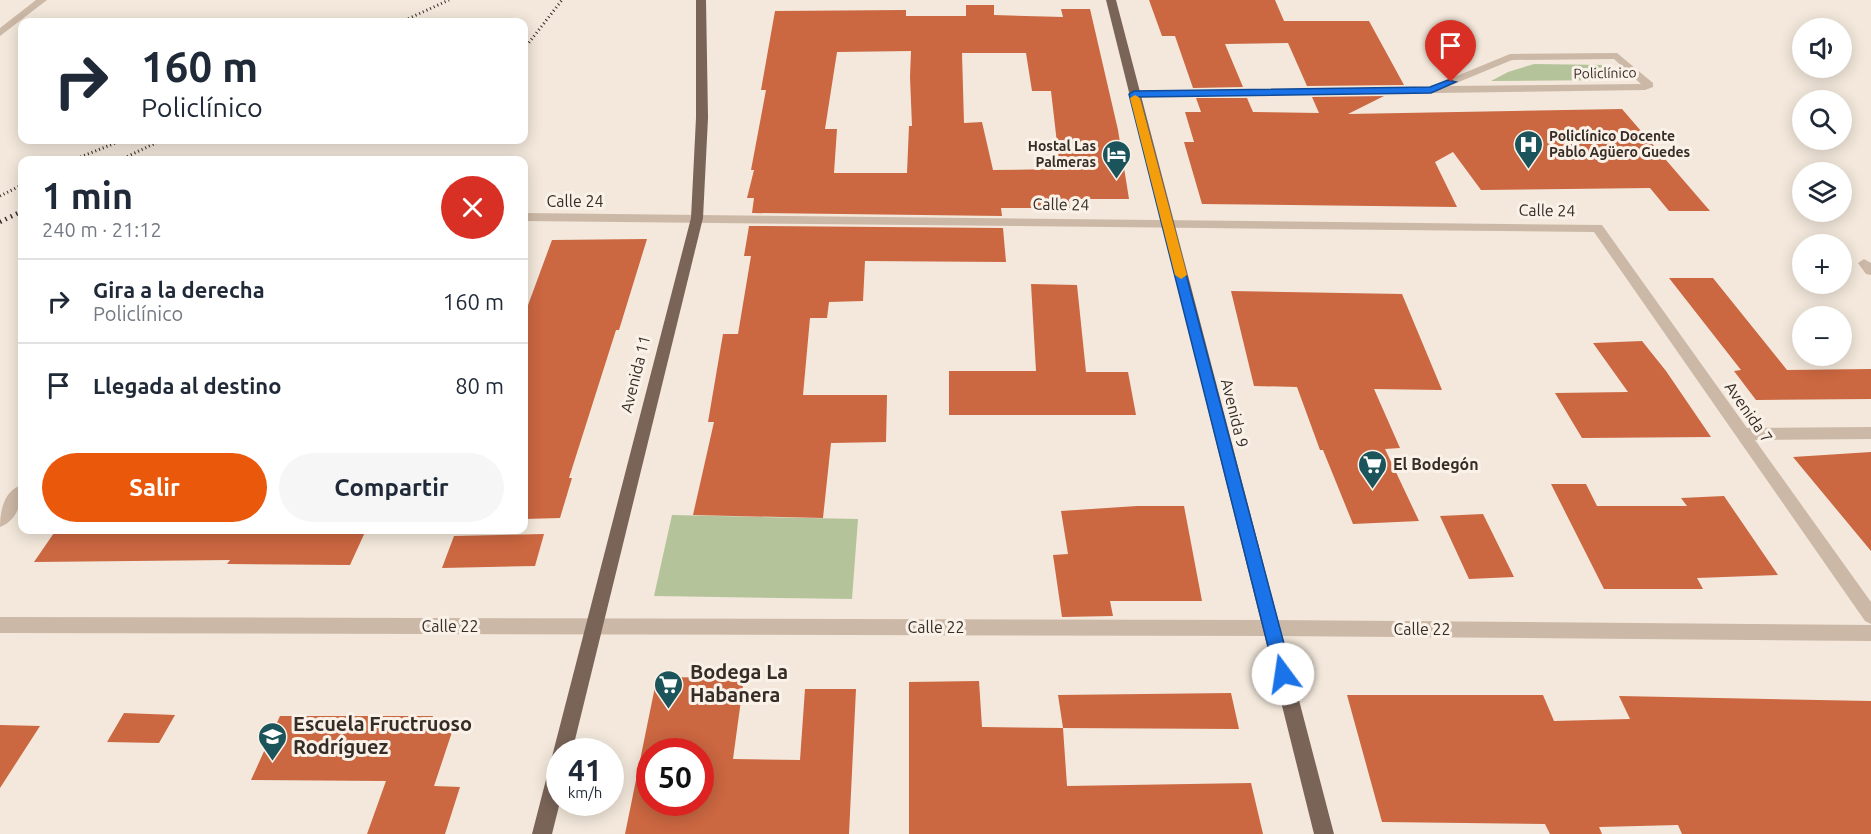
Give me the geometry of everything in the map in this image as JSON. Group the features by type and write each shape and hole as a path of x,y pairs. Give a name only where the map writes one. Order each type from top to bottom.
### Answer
{"main road":[{"name":"Avenida 11","path":"565,738 697,218 702,118 701,0"},
{"name":"Avenida 9","path":"1111,0 1324,834"},
{"path":"542,834 546,816"}],"street":[{"path":"19,18 42,0"},
{"path":"701,0 708,0"},
{"path":"0,33 18,19"},
{"name":"Policlínico","path":"1134,94 1431,90 1645,87 1649,85 1617,56 1510,57 1431,90"},
{"name":"Calle 24","path":"528,217 1598,228"},
{"name":"Avenida 7","path":"1598,228 1871,616"},
{"path":"1743,434 1871,433"},
{"path":"0,520 18,496"},
{"name":"Calle 22","path":"0,625 1272,628 1871,633"}],"green space":[{"path":"1534,64 1606,65 1621,73 1621,78 1614,80 1491,81 1508,72"},
{"path":"672,515 858,519 852,599 654,596"}],"building":[{"path":"1149,0 1275,0 1284,21 1369,21 1404,85 1307,86 1288,43 1225,44 1243,87 1193,88 1175,36 1162,36"},
{"path":"966,5 994,5 994,15 1063,17 1061,9 1090,9 1118,130 1129,199 1069,199 1070,208 1001,208 1002,216 752,213 754,198 747,198 754,170 751,170 766,90 761,90 775,11 906,10 906,16 966,16","holes":["911,51 912,126 909,126 907,173 834,173 837,129 825,129 837,52","962,53 1026,53 1032,91 1051,91 1060,169 993,170 982,122 964,123"]},
{"name":"Policlínico Docente Pablo Agüero Guedes","path":"1384,96 1348,114 1622,109 1710,211 1669,211 1650,188 1481,190 1453,152 1435,162 1457,207 1202,204 1184,142 1194,142 1185,112 1201,112 1196,98 1247,98 1253,112 1319,113 1312,97"},
{"path":"749,226 1003,228 1006,262 865,261 863,301 829,302 827,318 810,318 803,395 887,395 886,442 831,443 823,518 693,515 714,422 708,422 723,334 738,334 751,256 744,256"},
{"path":"647,239 569,478 572,478 560,518 528,519 528,305 552,240"},
{"path":"1669,278 1713,278 1787,370 1871,369 1871,399 1756,400 1734,371 1741,370"},
{"path":"1031,284 1077,285 1086,372 1128,372 1136,415 949,415 949,371 1036,371"},
{"path":"1231,291 1402,294 1442,390 1374,389 1400,448 1385,449 1419,521 1353,524 1323,450 1320,450 1297,387 1254,386"},
{"path":"1642,341 1666,371 1711,437 1582,438 1555,393 1628,392 1593,343"},
{"path":"1871,452 1871,551 1793,457"},
{"path":"1551,484 1586,484 1597,506 1687,506 1681,498 1724,496 1778,575 1697,578 1703,589 1604,589"},
{"path":"1137,506 1184,506 1202,601 1110,601 1113,616 1062,617 1053,555 1068,554 1061,511"},
{"path":"1483,514 1514,577 1469,579 1440,516"},
{"path":"53,534 364,534 350,565 227,564 230,560 34,562"},
{"path":"544,534 535,566 442,568 454,536"},
{"path":"657,677 744,678 733,759 800,760 805,689 856,689 849,834 625,834 636,780 636,816 714,816 714,738 645,738"},
{"path":"979,681 982,727 1063,728 1067,786 1251,783 1263,834 909,834 909,682"},
{"path":"1231,693 1239,729 1063,728 1058,695"},
{"path":"1347,695 1543,695 1554,721 1630,719 1619,696 1871,701 1871,834 1682,834 1678,825 1599,827 1602,834 1550,834 1545,824 1382,822"},
{"path":"124,713 175,715 159,743 107,742"},
{"path":"280,716 433,716 427,732 452,732 434,786 460,787 445,834 367,834 386,781 251,780"},
{"path":"0,725 40,726 0,788"}],"railway":[{"path":"410,18 449,0"},
{"path":"528,44 562,0"},
{"path":"83,156 113,144"},
{"path":"128,156 154,144"},
{"path":"0,196 18,187"},
{"path":"0,222 18,213"}],"slow traffic":[{"path":"1135,98 1181,275"}],"place":[{"name":"Policlínico Docente Pablo Agüero Guedes","path":"1528,170"},
{"name":"Hostal Las Palmeras","path":"1117,180"},
{"name":"El Bodegón","path":"1372,490"},
{"name":"Bodega La Habanera","path":"669,710"},
{"name":"Escuela Fructruoso Rodríguez","path":"272,762"}],"route":[{"path":"1283,674 1134,94 1431,90 1451,82"}]}
